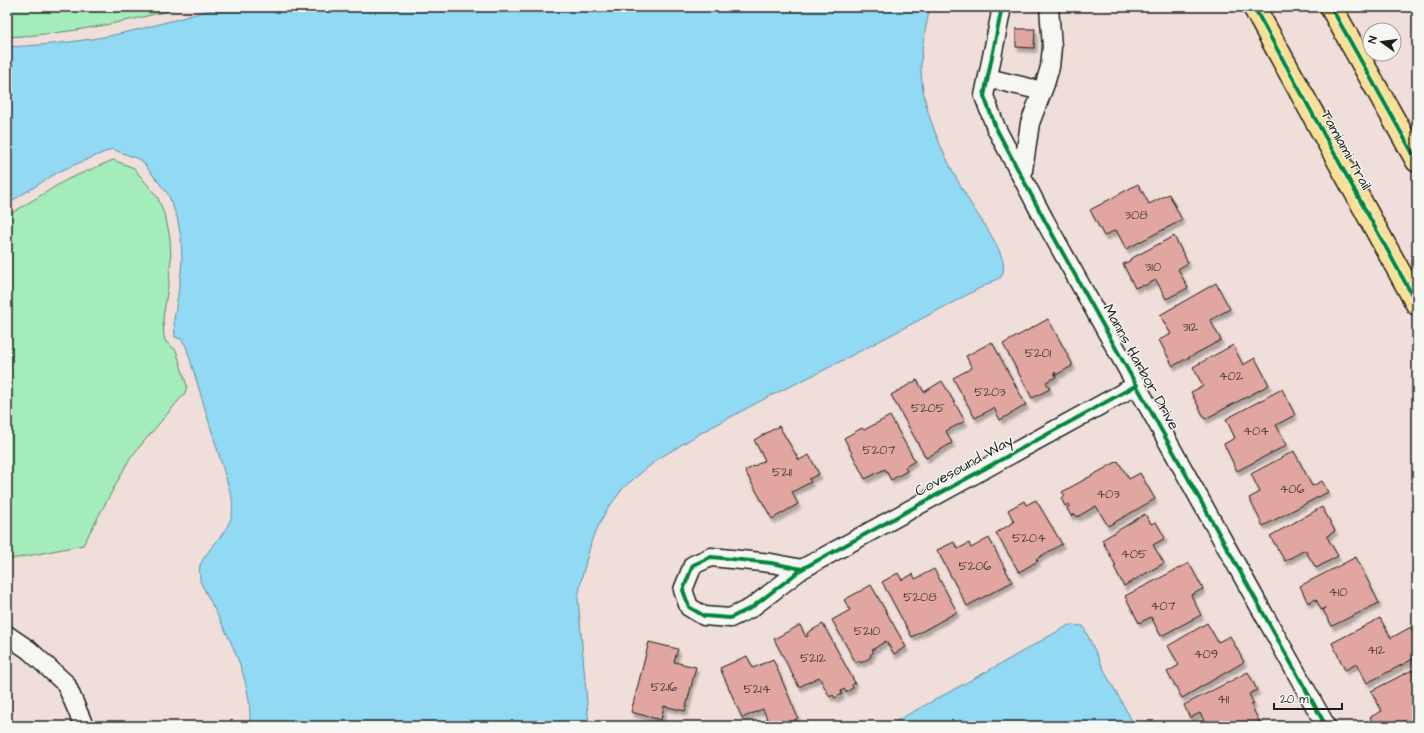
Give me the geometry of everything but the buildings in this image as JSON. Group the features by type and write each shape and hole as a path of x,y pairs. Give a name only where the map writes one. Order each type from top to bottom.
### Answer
{"main road":[{"name":"Tamiami Trail","path":"1254,7 1417,304"},
{"path":"1332,7 1417,162"}],"street":[{"name":"Manns Harbor Drive","path":"1002,7 984,96 996,128 1326,726"},
{"path":"1022,177 1030,123 1050,67 1052,47 1049,7"},
{"path":"988,78 1042,91"},
{"name":"Covesound Way","path":"802,569 771,563 711,557 693,565 683,590 689,607 704,616 730,618 751,608 802,569 1137,385"},
{"path":"7,635 29,650 66,684 84,726"}],"green space":[{"path":"7,7 182,7 95,27 30,36 7,37"},
{"path":"113,160 134,168 158,198 166,219 170,238 171,259 163,318 164,337 166,342 176,350 187,386 185,393 130,458 83,545 7,560 7,216 66,180"}],"water":[{"path":"223,7 930,7 924,37 921,67 922,84 931,120 937,138 953,173 994,240 1003,261 1004,270 1001,277 699,434 658,459 624,487 606,511 592,539 578,598 589,726 250,726 250,710 246,685 236,654 200,581 200,565 226,529 233,508 232,498 186,346 181,339 175,337 174,320 182,260 181,237 177,217 168,194 141,160 112,149 60,171 7,204 7,47 92,39 141,29"},
{"path":"1069,625 1083,626 1107,676 1135,726 887,726 1004,662"}],"cycle path":[{"path":"1002,7 984,96 996,128 1045,221 1326,726"},
{"path":"1254,7 1417,304"},
{"path":"1331,7 1417,161"},
{"path":"802,569 771,563 711,557 693,565 683,590 689,607 704,616 730,618 751,608 802,569 1137,385"}]}
